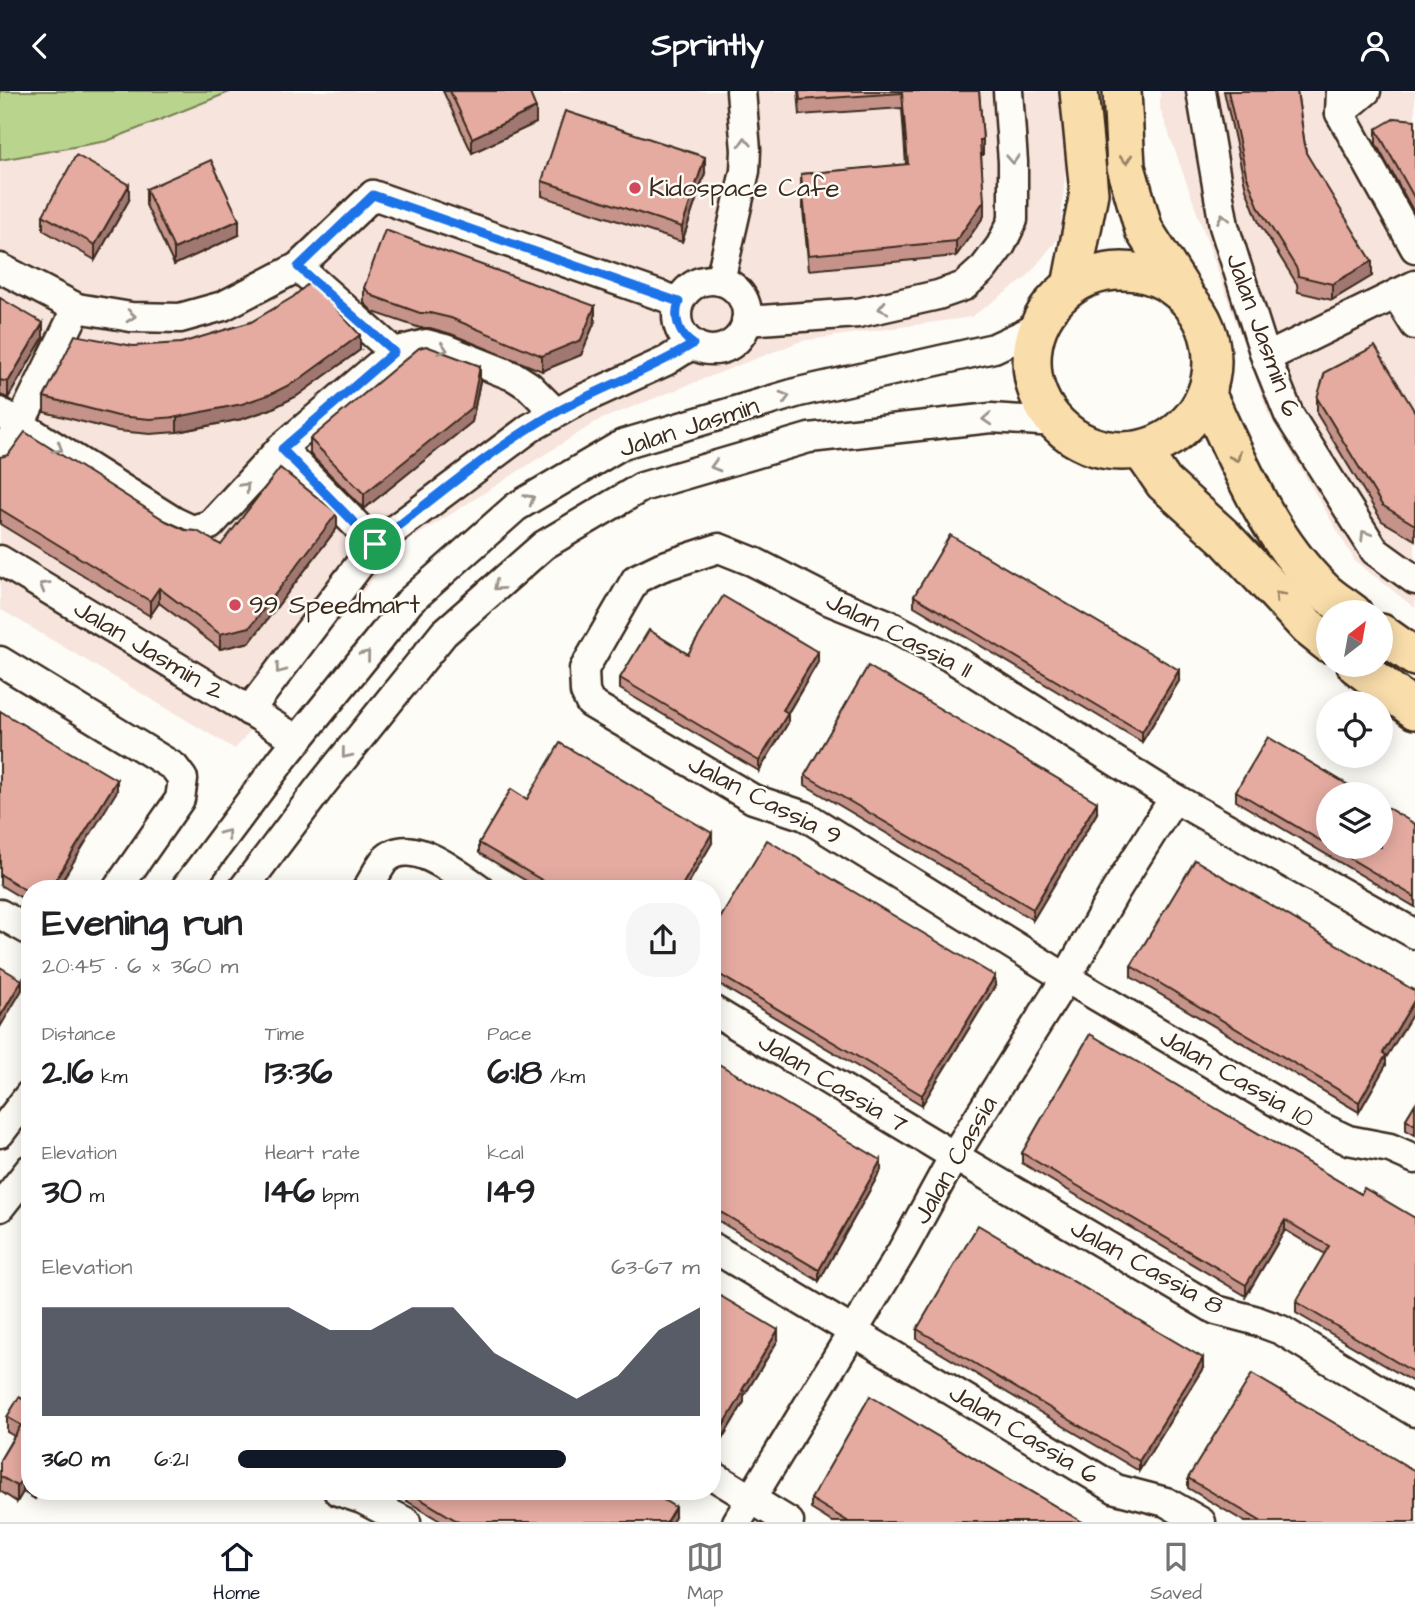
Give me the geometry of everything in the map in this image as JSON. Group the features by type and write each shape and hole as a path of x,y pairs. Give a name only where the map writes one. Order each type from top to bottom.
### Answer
{"main road":[{"path":"1071,286 1089,193 1079,91"},
{"path":"1122,91 1126,167 1144,230 1204,321 1212,346 1213,371 1207,395 1192,421 1168,440 1141,450 1117,452 1094,447 1073,437 1055,422 1037,393 1032,361 1037,328 1057,298 1071,286 1095,275 1120,271 1146,274 1170,284 1189,300"},
{"path":"1207,395 1258,502 1293,557 1336,600"},
{"path":"1141,450 1164,483 1225,538 1316,633"},
{"path":"1393,641 1415,657"},
{"path":"1372,677 1415,710"}],"street":[{"path":"720,281 745,171 747,150 741,91"},
{"path":"746,321 858,313 938,295 964,286 984,268 1001,245 1013,220 1013,162 1008,91"},
{"name":"Jalan Jasmin 6","path":"1201,91 1224,226 1266,358 1289,415 1375,551 1415,580"},
{"path":"1366,91 1340,102 1415,248"},
{"path":"0,268 77,308 131,317 180,318 223,306 298,267 373,195 679,302"},
{"path":"298,267 394,352"},
{"path":"720,281 731,285 740,293 745,303 746,321 741,335 733,344 722,349 710,351 693,344 680,332 677,320 679,302 688,288 698,282 720,281"},
{"path":"1266,358 1406,289 1415,325"},
{"path":"0,456 10,418 77,308"},
{"name":"Jalan Jasmin","path":"192,880 298,740 410,601 516,507 622,444 799,392 994,348 1037,328"},
{"path":"10,418 192,530 211,525 282,449 394,352 425,344 445,349 515,377 529,386 555,412"},
{"path":"248,711 375,544 495,452 555,412 666,361 693,344"},
{"name":"Jalan Jasmin","path":"250,880 320,787 444,633 544,545 642,487 808,438 991,418 1055,422"},
{"path":"282,449 375,544"},
{"name":"Jalan Cassia 11","path":"620,605 636,579 661,567 719,548 754,562 830,601 887,624 950,657 1174,798 1415,934"},
{"name":"Jalan Jasmin 2","path":"0,560 298,740"},
{"name":"Jalan Cassia 9","path":"620,605 584,669 585,692 590,703 754,799 805,816 1066,978"},
{"path":"0,661 174,767 183,779 180,799 124,879"},
{"name":"Jalan Cassia","path":"744,1510 854,1332 954,1156 1066,978 1116,890 1174,798"},
{"path":"373,880 385,860 402,851 415,851 429,857 466,880"},
{"path":"0,913 21,926"},
{"name":"Jalan Cassia 10","path":"1066,978 1314,1124 1348,1140 1390,1149 1415,1159"},
{"name":"Jalan Cassia 7","path":"721,1015 954,1156"},
{"path":"0,1133 21,1106"},
{"name":"Jalan Cassia 8","path":"954,1156 1216,1310 1282,1330 1415,1412"},
{"path":"0,1207 21,1180"},
{"name":"Jalan Cassia 6","path":"721,1252 1116,1489 1166,1502 1201,1522"},
{"path":"721,1485 744,1510 789,1522"},
{"path":"364,1500 406,1522"}],"shaded area":[{"path":"232,91 1061,91 1066,162 1060,236 1026,278 971,317 801,341 599,420 399,547 235,749 0,609 0,160 107,141"},
{"path":"1160,91 1415,91 1415,608 1355,561 1268,413 1160,108"}],"green space":[{"path":"0,91 232,91 107,141 0,160"}],"building":[{"path":"450,91 529,91 536,108 472,138"},
{"path":"799,91 979,91 984,201 956,241 809,255 801,174 908,164 902,93 800,100"},
{"path":"1228,91 1297,91 1306,153 1372,261 1332,284 1298,276 1297,269 1259,208 1246,174"},
{"path":"565,111 705,157 682,227 542,181"},
{"path":"1395,118 1415,120 1415,199 1376,129"},
{"path":"76,155 129,185 95,245 43,215"},
{"path":"211,160 239,220 174,249 146,189"},
{"path":"385,230 595,306 581,340 542,356 451,318 420,313 373,296 364,288"},
{"path":"309,283 360,335 297,381 271,394 242,404 177,417 150,419 118,416 44,397 75,335 133,346 181,343 251,322 293,297"},
{"path":"0,298 43,323 8,382 0,380"},
{"path":"426,346 480,366 472,407 364,494 310,439 419,348"},
{"path":"1375,346 1415,412 1415,525 1382,505 1317,398 1325,372"},
{"path":"25,432 166,521 185,530 197,531 221,545 280,468 337,513 250,627 220,634 159,588 150,601 0,509 0,457 8,455"},
{"path":"950,535 1179,670 1142,732 914,596"},
{"path":"723,596 818,652 783,710 788,713 759,761 620,678 649,630 688,654"},
{"path":"868,666 1097,802 1033,909 805,775"},
{"path":"0,711 117,780 56,880 21,880 21,887 0,874"},
{"path":"1268,737 1343,782 1316,782 1316,838 1236,791"},
{"path":"560,743 712,833 685,880 542,880 479,843 511,789 527,799"},
{"path":"1393,811 1415,824 1415,897 1351,859 1393,859"},
{"path":"767,840 995,976 922,1095 721,975 721,917"},
{"path":"1195,860 1415,991 1415,999 1383,1053 1386,1055 1359,1102 1131,966"},
{"path":"0,967 21,982 0,1017"},
{"path":"1090,1034 1361,1194 1364,1188 1415,1218 1415,1373 1296,1302 1329,1246 1285,1220 1246,1285 1022,1153"},
{"path":"721,1065 881,1160 819,1270 721,1212"},
{"path":"1415,1104 1415,1125 1406,1119"},
{"path":"978,1225 1203,1358 1139,1461 917,1329"},
{"path":"721,1296 778,1330 742,1390 744,1391 721,1430"},
{"path":"1252,1374 1415,1471 1415,1522 1262,1522 1188,1478"},
{"path":"870,1396 1082,1522 849,1522 811,1499"},
{"path":"19,1397 21,1398 21,1425 7,1417"},
{"path":"21,1425 21,1480 17,1486 0,1476 0,1460"},
{"path":"422,1500 664,1500 675,1507 666,1522 459,1522"}],"place":[{"name":"Kidospace Cafe","path":"635,188"},
{"name":"99 Speedmart","path":"235,605"}],"route":[{"path":"373,195 679,302 677,320 680,332 693,344 666,361 555,412 495,452 375,544 282,449 394,352 298,267 373,195"}]}
